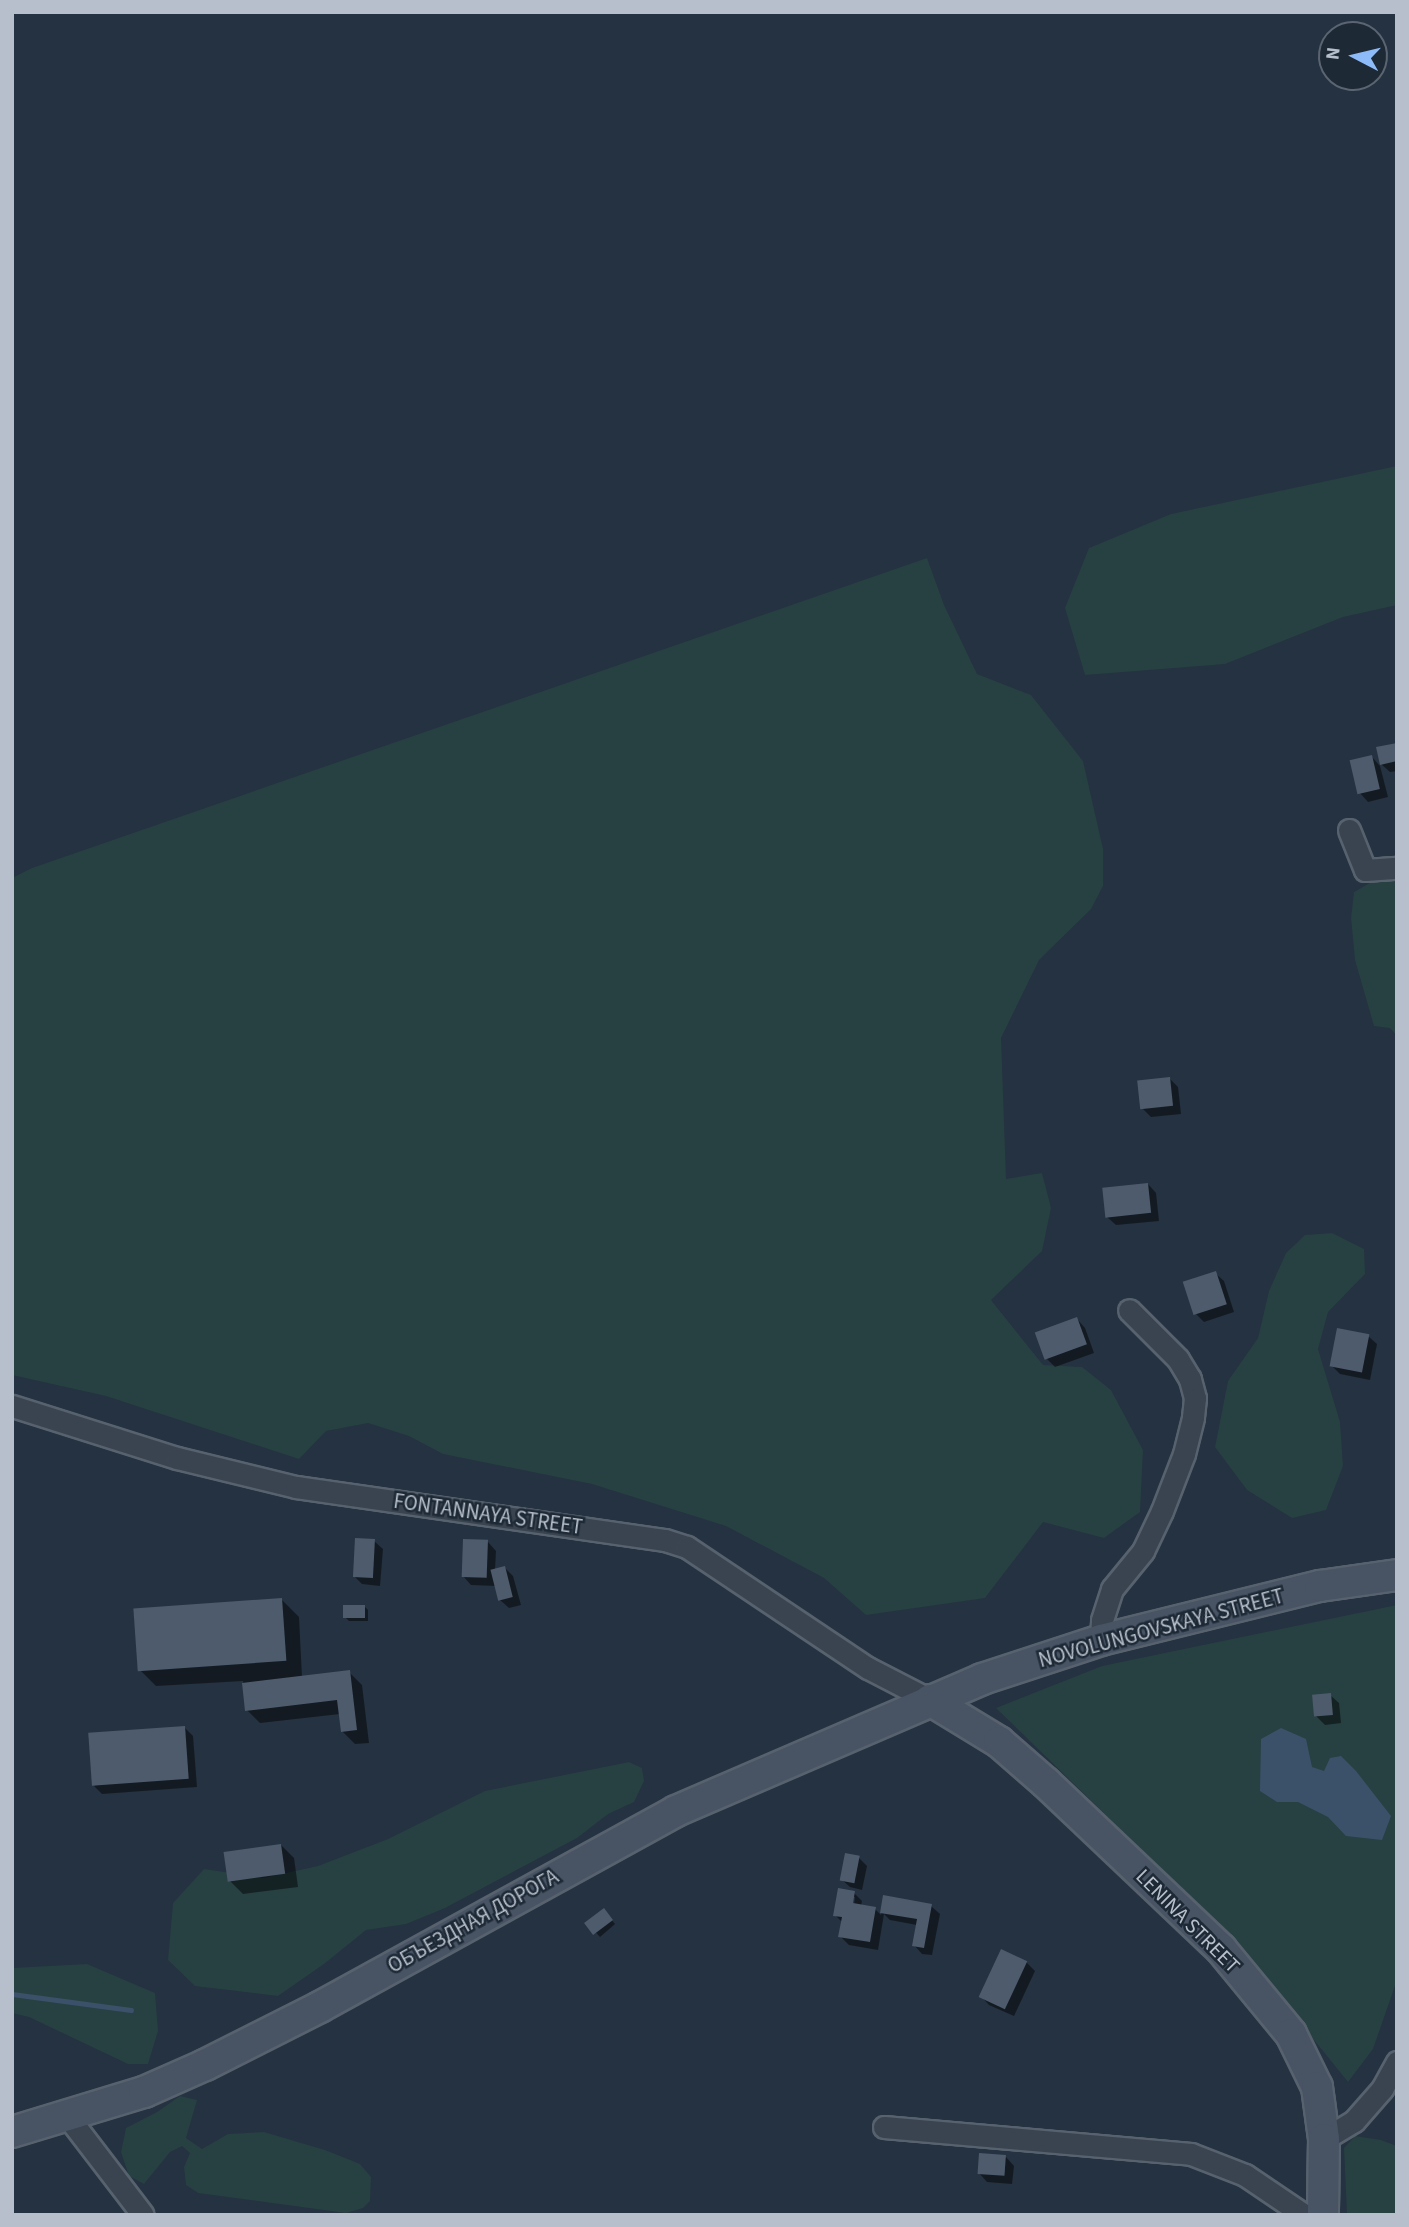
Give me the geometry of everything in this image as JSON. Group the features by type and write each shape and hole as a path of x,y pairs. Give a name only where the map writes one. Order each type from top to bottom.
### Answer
{"street":[{"path":"1349,830 1365,870 1397,868"},
{"path":"1101,1640 1102,1620 1112,1589 1143,1551 1184,1454 1194,1417 1195,1398 1191,1379 1178,1359 1129,1310"},
{"name":"FONTANNAYA STREET","path":"12,1406 177,1458 296,1487 665,1540 687,1547 868,1668 930,1700"},
{"name":"NOVOLUNGOVSKAYA STREET","path":"930,1700 1029,1662 1101,1640 1320,1586 1397,1575"},
{"name":"ОБЪЕЗДНАЯ ДОРОГА","path":"12,2133 144,2092 205,2065 320,2007 676,1811 930,1700"},
{"name":"LENINA STREET","path":"930,1700 1009,1750 1221,1949 1291,2034 1317,2087 1324,2139 1323,2215"},
{"path":"1324,2139 1354,2121 1382,2089 1397,2062"},
{"path":"68,2117 143,2215"},
{"path":"884,2127 1191,2154 1245,2175 1304,2215"}],"green space":[{"path":"1397,466 1397,605 1343,617 1225,664 1085,675 1065,608 1089,548 1171,514"},
{"path":"927,558 944,605 977,674 1031,695 1083,761 1103,849 1103,886 1091,909 1039,960 1001,1038 1006,1179 1042,1173 1051,1208 1042,1251 991,1300 1043,1365 1082,1367 1111,1390 1143,1450 1140,1512 1104,1538 1043,1522 985,1598 866,1615 824,1578 726,1526 592,1484 443,1454 409,1436 368,1423 326,1431 299,1459 106,1396 12,1375 12,878 32,868"},
{"path":"1397,875 1397,1036 1390,1028 1374,1026 1355,960 1351,918 1354,892 1375,880"},
{"path":"1332,1233 1364,1249 1365,1274 1328,1312 1318,1349 1340,1422 1343,1466 1326,1510 1292,1518 1247,1490 1215,1447 1228,1381 1258,1338 1269,1291 1286,1253 1305,1235"},
{"path":"1397,1605 1397,1980 1373,2049 1348,2082 1230,1936 996,1708 1102,1666"},
{"path":"629,1762 642,1768 644,1781 634,1802 608,1814 577,1838 445,1908 406,1924 366,1930 278,1996 195,1986 168,1960 173,1903 204,1869 264,1878 318,1866 388,1839 485,1791"},
{"path":"87,1964 155,1993 158,2031 148,2064 128,2064 29,2017 12,2013 12,1968"},
{"path":"180,2096 197,2100 186,2138 202,2149 228,2134 264,2132 325,2150 360,2164 371,2177 370,2201 363,2208 346,2213 198,2193 186,2185 184,2167 190,2153 182,2146 170,2152 144,2184 129,2176 121,2152 126,2128"},
{"path":"1355,2136 1381,2140 1397,2146 1397,2215 1347,2215 1344,2148"}],"water":[{"path":"1281,1728 1306,1739 1312,1767 1324,1771 1330,1758 1341,1756 1356,1771 1391,1816 1382,1840 1346,1836 1328,1817 1298,1802 1277,1802 1260,1791 1261,1739"}],"building":[{"path":"1397,743 1397,761 1380,765 1376,747"},
{"path":"1372,755 1380,789 1357,794 1350,760"},
{"path":"1170,1077 1173,1106 1140,1109 1137,1080"},
{"path":"1148,1183 1151,1213 1105,1218 1102,1188"},
{"path":"1216,1271 1227,1304 1194,1315 1183,1282"},
{"path":"1077,1317 1087,1344 1045,1360 1035,1332"},
{"path":"1337,1328 1369,1334 1362,1373 1330,1366"},
{"path":"355,1538 375,1539 373,1578 353,1577"},
{"path":"463,1539 488,1540 487,1578 462,1577"},
{"path":"505,1566 513,1597 498,1601 490,1570"},
{"path":"282,1598 286,1661 138,1671 133,1608"},
{"path":"343,1605 365,1605 365,1618 343,1618"},
{"path":"350,1670 357,1730 341,1732 337,1700 245,1711 242,1683"},
{"path":"1331,1693 1333,1715 1314,1717 1312,1695"},
{"path":"185,1726 189,1779 92,1786 88,1733"},
{"path":"281,1844 285,1874 228,1882 224,1852"},
{"path":"845,1853 860,1856 854,1883 840,1880"},
{"path":"838,1888 855,1891 853,1903 876,1907 870,1942 838,1937 842,1917 833,1916"},
{"path":"883,1895 932,1904 924,1948 912,1946 917,1919 880,1913"},
{"path":"604,1908 613,1920 593,1935 584,1923"},
{"path":"1001,1949 1027,1961 1005,2009 979,1997"},
{"path":"979,2153 1006,2155 1004,2176 978,2174"}],"waterway":[{"path":"12,1994 131,2010"}]}
